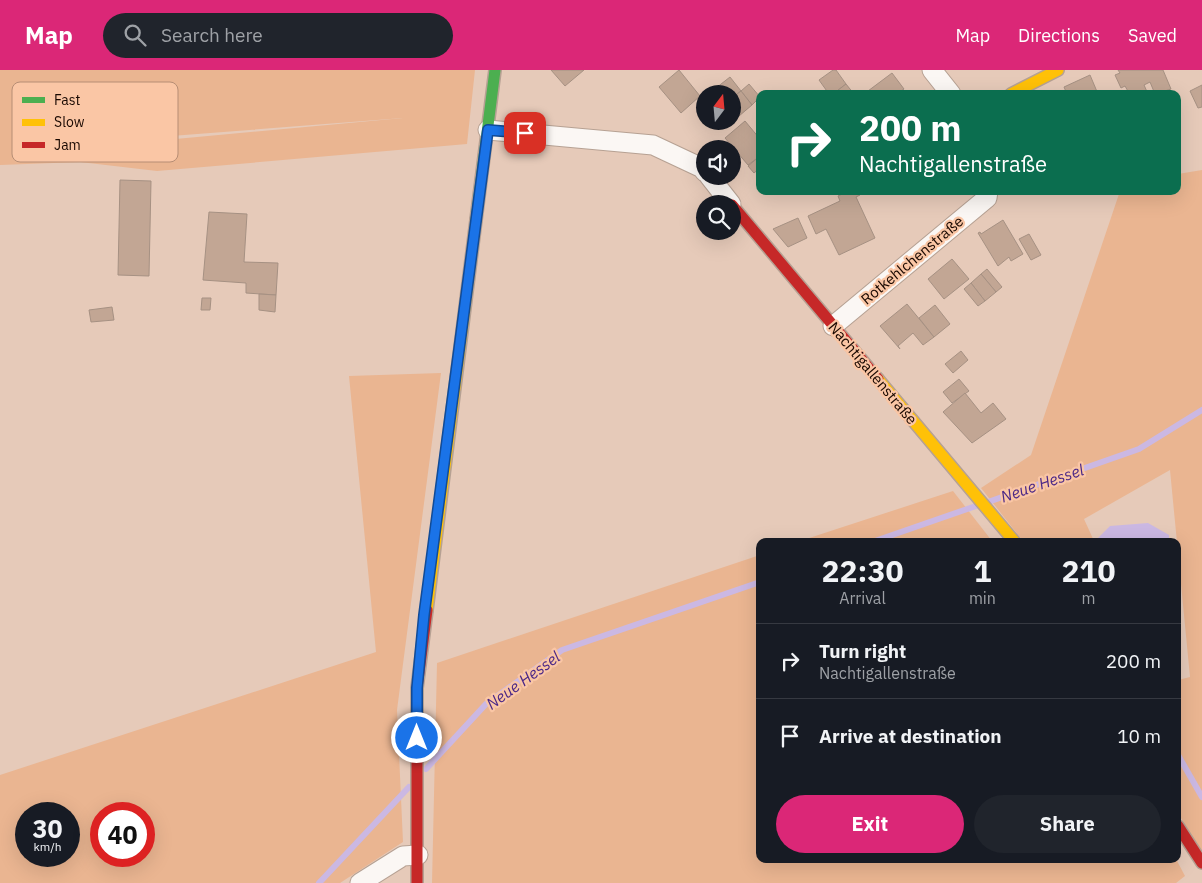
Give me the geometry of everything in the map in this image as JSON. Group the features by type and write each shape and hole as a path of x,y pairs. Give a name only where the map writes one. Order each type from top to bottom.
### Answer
{"street":[{"path":"417,883 417,688 424,615 495,70"},
{"path":"932,70 948,90"},
{"path":"1019,90 1058,70"},
{"path":"488,130 653,145 696,165"},
{"name":"Nachtigallenstraße","path":"716,185 725,195"},
{"name":"Rotkehlchenstraße","path":"833,326 987,198 987,195"},
{"name":"Nachtigallenstraße","path":"741,215 1012,538"},
{"path":"1181,831 1202,863"},
{"path":"360,883 404,856 418,855"}],"shaded area":[{"path":"0,70 475,70 467,144 157,171 80,162 0,165"},
{"path":"1202,170 1202,854 1181,818 1181,679 1190,677 1181,584 1181,538 1177,538 1170,470 1084,519 1093,538 1021,538 981,488 1031,455 1119,195 1181,195 1181,174"},
{"path":"441,373 397,710 403,842 340,883 0,883 0,775 376,652 349,376"},
{"path":"953,491 990,538 809,538"},
{"path":"1148,523 1169,535 1169,538 1098,538 1110,526"},
{"path":"756,556 756,863 1178,863 1185,876 1176,883 432,883 437,663"}],"building":[{"path":"551,70 584,70 565,86"},
{"path":"679,70 696,91 696,100 681,113 659,87"},
{"path":"833,70 836,70 846,84 838,90 826,90 819,80"},
{"path":"1118,70 1163,70 1171,89 1153,90 1150,82 1144,85 1146,90 1127,90 1125,86 1121,88 1115,75 1120,73"},
{"path":"892,73 904,89 902,90 869,90"},
{"path":"1090,75 1096,90 1065,90 1064,87"},
{"path":"730,77 736,85 720,85"},
{"path":"749,84 756,92 756,101 752,105 741,91"},
{"path":"846,84 851,90 838,90"},
{"path":"1202,85 1202,107 1198,108 1190,91"},
{"path":"741,91 752,105 741,114"},
{"path":"745,121 756,134 756,159 748,165 741,157 741,140 727,140 725,138 734,130 741,130 741,124"},
{"path":"756,159 756,171 754,173 748,166"},
{"path":"120,180 151,181 149,276 118,275"},
{"path":"860,195 856,197 875,238 839,255 826,229 816,234 808,216 840,201 838,196"},
{"path":"209,212 247,214 244,262 278,263 276,295 246,293 246,283 203,280"},
{"path":"798,218 807,238 788,247 773,229"},
{"path":"1003,220 1023,254 1011,261 1009,257 998,266 978,233 980,232 981,234"},
{"path":"1029,234 1041,255 1031,260 1019,239"},
{"path":"952,259 969,279 944,299 928,279"},
{"path":"987,269 1002,287 996,292 981,274"},
{"path":"981,274 996,292 985,301 971,283"},
{"path":"971,283 985,301 978,306 964,289"},
{"path":"259,294 276,295 275,312 259,310"},
{"path":"202,298 211,298 210,310 201,310"},
{"path":"907,304 934,337 923,345 913,333 898,346 900,349 880,326"},
{"path":"935,305 950,324 934,337 919,318"},
{"path":"112,307 114,320 91,322 89,310"},
{"path":"961,351 968,360 953,373 945,364"},
{"path":"959,379 969,391 952,403 943,392"},
{"path":"965,393 981,413 993,403 1006,419 972,443 943,412"}],"waterway":[{"name":"Neue Hessel","path":"988,502 1139,449 1202,410"},
{"name":"Neue Hessel","path":"884,538 976,506"},
{"name":"Neue Hessel","path":"426,769 486,704 562,650 756,583"},
{"path":"1181,760 1202,797"},
{"name":"Neue Hessel","path":"319,883 409,787"}],"traffic: fast":[{"path":"476,220 495,70"}],"traffic: slow":[{"path":"1019,90 1058,70"},
{"path":"427,610 476,220"},
{"path":"878,379 1011,538"}],"traffic: jam":[{"path":"741,216 878,379"},
{"path":"417,883 417,688 427,610"},
{"path":"1181,831 1202,863"}],"route":[{"path":"417,738 417,688 424,615 488,130 525,133"}]}
